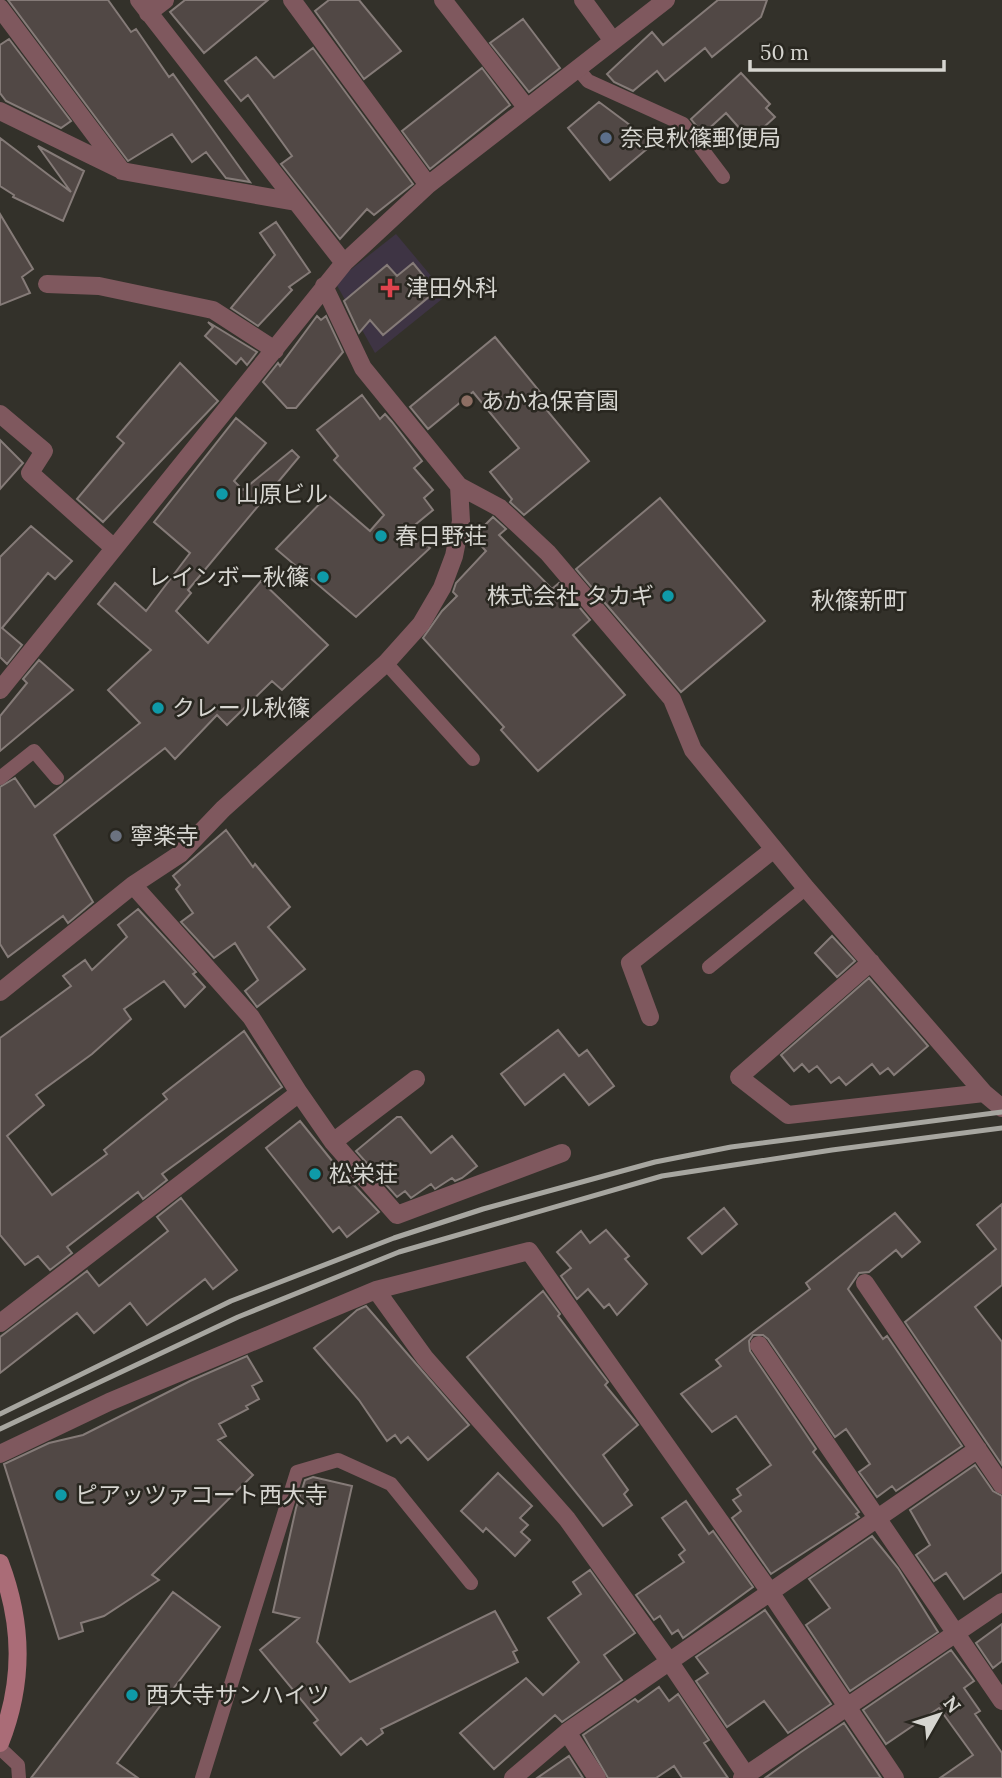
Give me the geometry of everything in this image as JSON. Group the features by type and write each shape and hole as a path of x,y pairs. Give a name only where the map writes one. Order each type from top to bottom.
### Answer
{"main road":[{"path":"0,1563 12,1595 19,1628 10,1718 0,1746"}],"street":[{"path":"165,0 144,6 344,263"},
{"path":"292,0 428,185"},
{"path":"443,0 526,107"},
{"path":"583,0 613,41"},
{"path":"0,690 344,263 428,185 666,0"},
{"path":"0,8 122,171"},
{"path":"0,111 122,171 296,202"},
{"path":"47,284 99,286 213,310 275,349"},
{"path":"324,286 363,368 459,486 500,508 548,553 672,699 693,750 806,888 984,1093 1002,1108"},
{"path":"0,414 44,452 30,473 114,548"},
{"path":"0,992 133,885 180,854 223,809 386,663 421,624 442,588 454,556 461,521 459,486"},
{"path":"650,1017 630,963 774,849"},
{"path":"133,885 251,1017 333,1142 397,1215 562,1153"},
{"path":"871,962 739,1077 788,1115 984,1093"},
{"path":"333,1142 416,1079"},
{"path":"0,1323 299,1093"},
{"path":"0,1454 109,1402 376,1290 529,1251 769,1592 895,1778"},
{"path":"865,1283 1002,1485"},
{"path":"376,1290 425,1357 567,1519 669,1661 745,1777 1002,1602"},
{"path":"759,1345 1002,1701"},
{"path":"513,1778 567,1732 978,1449"},
{"path":"567,1732 597,1778"}],"lane":[{"path":"577,68 588,81 682,124 723,177"},
{"path":"386,663 473,758"},
{"path":"0,778 34,751 57,778"},
{"path":"709,967 806,888"},
{"path":"202,1778 206,1773 297,1472 338,1460 391,1484 471,1583"},
{"path":"0,1746 18,1765 19,1778"}],"shaded area":[{"name":"津田外科","path":"396,234 447,295 375,353 335,282"}],"building":[{"path":"8,0 108,0 131,32 136,29 169,77 173,74 250,182 226,178 206,152 192,162 172,134 128,161"},
{"path":"185,0 268,0 204,53 170,12"},
{"path":"329,0 359,0 401,51 364,79 315,11"},
{"path":"718,0 767,0 761,17 712,57 705,48 665,81 657,71 633,91 614,82 607,74 652,32 663,45"},
{"path":"523,19 560,68 529,92 490,43"},
{"path":"9,39 71,121 61,128 6,101 0,93 0,45"},
{"path":"313,48 413,184 374,215 367,209 340,239 281,164 292,156 248,95 241,101 225,81 256,57 274,78"},
{"path":"482,68 510,105 430,169 402,131"},
{"path":"741,73 770,104 766,108 775,117 750,140 726,113 703,134 691,119"},
{"path":"599,102 654,143 610,180 568,128"},
{"path":"0,138 71,192 38,146 84,171 63,221 13,197 14,195 0,186"},
{"path":"0,214 33,269 22,277 30,293 0,305"},
{"path":"276,222 310,272 289,287 292,290 258,326 231,308 275,255 260,233"},
{"path":"413,263 436,291 383,335 370,320 359,333 344,301 387,265 397,276"},
{"path":"317,316 321,320 326,316 343,352 296,408 287,408 263,382 278,363 280,366"},
{"path":"208,322 257,352 247,365 241,358 236,364 205,336 213,327"},
{"path":"495,337 545,398 540,402 589,461 524,515 510,502 512,499 490,472 519,448 473,392 428,429 410,407"},
{"path":"180,363 218,401 103,522 77,499 124,443 117,437"},
{"path":"362,395 380,419 385,414 422,461 414,468 433,490 424,498 433,510 410,529 430,548 356,617 276,549 328,495 370,531 384,515 334,460 338,456 317,430"},
{"path":"236,418 266,443 234,481 243,490 292,450 299,457 188,590 191,593 176,611 208,643 261,581 328,645 282,690 272,681 227,725 217,715 175,759 165,748 54,835 93,902 68,923 63,916 8,957 0,944 0,787 15,778 35,807 140,723 108,690 151,650 98,604 115,583 146,611 190,553 154,522"},
{"path":"0,440 23,463 0,489"},
{"name":"株式会社 タカギ","path":"660,498 765,621 681,692 576,569"},
{"path":"493,517 506,529 499,535 552,589 559,583 590,620 573,635 625,695 538,771 501,730 504,727 423,638 442,611 457,596 453,592 456,583 486,551 473,537"},
{"path":"31,526 72,561 55,579 48,573 2,628 22,645 7,664 0,657 0,557"},
{"path":"39,660 73,690 0,751 0,716 27,683 23,679"},
{"path":"226,830 253,867 255,864 290,907 268,927 305,969 257,1007 245,991 258,980 235,943 214,958 181,922 193,913 176,889 180,885 173,876"},
{"path":"138,909 196,972 193,974 205,987 185,1007 164,981 124,1009 131,1019 92,1054 36,1095 44,1105 7,1136 52,1195 107,1154 104,1150 167,1099 163,1094 244,1031 282,1087 162,1174 167,1180 143,1199 138,1192 67,1247 72,1253 50,1270 38,1256 25,1265 0,1235 0,1038 71,986 63,976 85,960 92,970 127,937 118,925"},
{"path":"832,936 855,961 837,977 815,953"},
{"path":"869,978 928,1046 894,1075 888,1068 880,1074 872,1064 846,1085 839,1077 831,1083 817,1066 809,1072 802,1064 794,1071 781,1055"},
{"path":"558,1030 579,1056 587,1050 614,1086 589,1105 564,1074 525,1105 501,1074"},
{"path":"397,1117 401,1117 431,1153 452,1136 477,1166 462,1178 455,1181 452,1178 435,1189 431,1184 411,1198 405,1191 397,1197 356,1151"},
{"name":"松栄荘","path":"300,1121 337,1167 379,1212 347,1237 339,1227 333,1232 266,1148"},
{"path":"181,1198 237,1270 213,1289 205,1279 147,1325 130,1303 94,1333 77,1313 0,1373 0,1337 87,1271 99,1286 168,1231 157,1217"},
{"path":"1002,1204 1002,1285 975,1307 1002,1342 1002,1465 905,1322 996,1249 977,1225"},
{"path":"724,1208 737,1224 702,1254 688,1238"},
{"path":"895,1213 920,1242 902,1257 896,1250 869,1272 859,1273 848,1289 883,1339 887,1336 962,1446 896,1491 892,1486 877,1497 859,1472 870,1464 846,1429 835,1437 768,1339 763,1335 753,1335 749,1341 750,1351 816,1449 813,1452 859,1512 856,1514 859,1517 771,1574 732,1518 741,1511 733,1500 741,1495 737,1489 771,1465 736,1416 712,1432 681,1394 721,1366 716,1360 810,1289 806,1283"},
{"path":"606,1230 629,1256 625,1259 647,1284 617,1315 609,1304 604,1308 588,1289 577,1299 561,1276 571,1268 557,1252 581,1231 590,1243"},
{"path":"543,1291 560,1314 558,1316 608,1382 605,1385 638,1425 603,1455 628,1490 624,1494 632,1505 603,1526 467,1357"},
{"path":"366,1306 469,1425 428,1460 408,1437 401,1443 395,1435 387,1441 359,1400 314,1348 357,1310"},
{"name":"ピアッツァコート西大寺","path":"247,1356 262,1381 252,1386 259,1399 246,1406 248,1409 219,1424 226,1436 218,1440 253,1475 152,1575 159,1580 104,1616 81,1623 83,1631 59,1639 4,1464 49,1443 83,1435 190,1381"},
{"path":"975,1465 993,1491 1002,1496 1002,1572 964,1599 946,1573 934,1581 916,1555 930,1545 910,1510"},
{"path":"498,1473 532,1506 520,1518 528,1525 521,1532 530,1540 515,1556 486,1528 483,1532 461,1511"},
{"path":"313,1477 352,1486 317,1642 350,1682 495,1611 517,1650 513,1652 518,1662 381,1729 383,1733 367,1745 361,1738 341,1755 314,1723 318,1720 260,1650 299,1618 273,1612 296,1508 305,1480"},
{"path":"686,1501 709,1534 713,1531 753,1587 683,1638 678,1630 672,1634 660,1616 654,1620 636,1595 684,1562 679,1555 685,1550 662,1518"},
{"path":"872,1536 898,1568 938,1632 850,1691 806,1625 830,1608 809,1579"},
{"path":"590,1570 635,1633 604,1655 622,1680 562,1722 555,1715 494,1769 460,1733 526,1678 543,1695 579,1662 548,1618 581,1594 573,1582"},
{"name":"西大寺サンハイツ","path":"173,1592 220,1627 117,1763 138,1778 31,1778"},
{"path":"765,1610 831,1704 788,1733 764,1701 727,1727 696,1681 708,1673 696,1657"},
{"path":"1002,1624 1002,1661 993,1668 976,1643"},
{"path":"951,1650 974,1681 964,1688 980,1711 975,1714 1002,1753 1002,1778 940,1778 973,1755 939,1708 886,1744 863,1710"},
{"path":"659,1687 669,1701 678,1694 709,1740 704,1743 728,1778 682,1778 674,1766 656,1778 608,1778 583,1735 635,1699 638,1702"},
{"path":"844,1723 881,1778 765,1778 801,1752"},
{"path":"569,1756 583,1778 537,1778"}],"railway":[{"path":"0,1414 231,1301 394,1238 483,1209 655,1162 731,1147 1002,1112"},
{"path":"0,1429 238,1317 399,1252 662,1176 1002,1128"}],"place":[{"name":"奈良秋篠郵便局","path":"606,138"},
{"name":"津田外科","path":"390,288"},
{"name":"あかね保育園","path":"467,401"},
{"name":"山原ビル","path":"222,494"},
{"name":"春日野荘","path":"381,536"},
{"name":"レインボー秋篠","path":"323,577"},
{"name":"株式会社 タカギ","path":"668,596"},
{"name":"クレール秋篠","path":"158,708"},
{"name":"寧楽寺","path":"116,836"},
{"name":"松栄荘","path":"315,1174"},
{"name":"ピアッツァコート西大寺","path":"61,1495"},
{"name":"西大寺サンハイツ","path":"132,1695"}],"district":[{"name":"秋篠新町","path":"859,601"}]}
